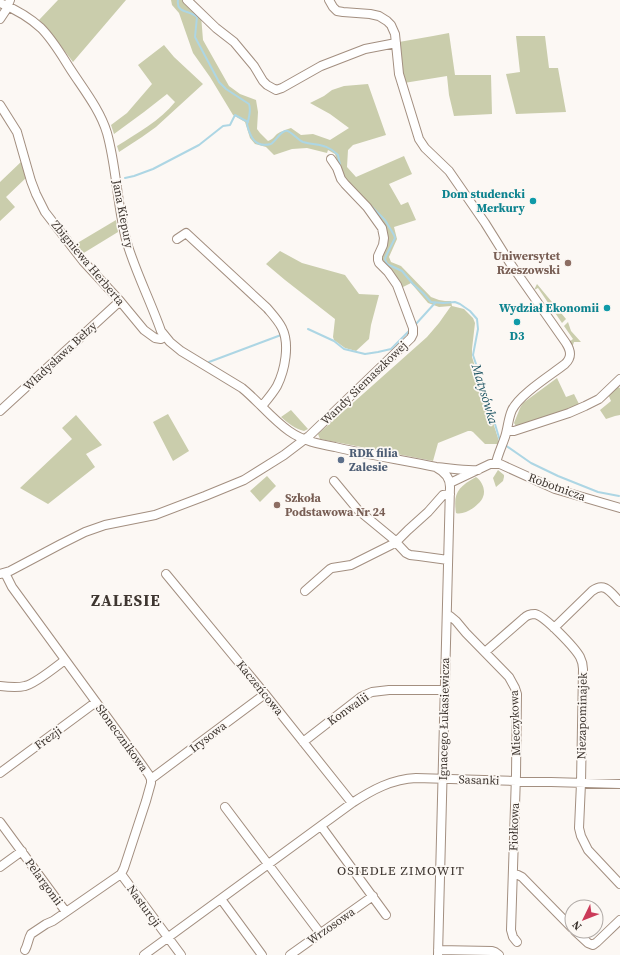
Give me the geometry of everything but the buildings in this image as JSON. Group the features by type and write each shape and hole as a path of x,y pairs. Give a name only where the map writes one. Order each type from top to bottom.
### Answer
{"street":[{"path":"187,0 216,28 234,42 254,66 263,81 276,90 321,66 356,52 396,43"},
{"path":"329,0 337,11 374,14 389,22 395,34 399,74 419,139 456,180 485,222 510,263 570,350 569,361 519,400 511,411 505,438 498,453 496,463 490,464 450,483 449,478 443,471 436,468"},
{"path":"0,19 6,3"},
{"name":"Jana Kiepury","path":"6,3 25,15 40,27 49,37 85,92 103,123 110,145 123,224 128,245 161,331 170,342 181,351 242,388 288,431 316,444 436,468 470,471 478,470"},
{"name":"Zbigniewa Herberta","path":"0,105 17,132 31,181 45,212 83,261 120,301 144,330 155,338 160,339 165,336"},
{"name":"Wandy Siemaszkowej","path":"304,439 411,338 413,332 413,328 397,285 388,272 379,264 378,256 383,245 384,238 382,228 367,207 341,179 338,168 331,158"},
{"path":"178,239 186,233 273,315 282,328 285,337 286,354 282,375 274,390 262,406"},
{"name":"Władysława Bełzy","path":"0,411 120,301"},
{"path":"505,438 514,431 569,413 585,406 598,399 620,379"},
{"path":"3,574 85,532 105,525 155,515 244,480 270,464 304,439"},
{"name":"Robotnicza","path":"496,463 555,489 620,508"},
{"path":"334,481 358,510 387,533 406,553 410,555 448,560"},
{"name":"Ignacego Łukasiewicza","path":"438,953 450,483"},
{"path":"305,592 330,569 357,563 391,546 443,496 450,494"},
{"name":"Słonecznikowa","path":"3,574 151,779 146,801 124,868 120,874"},
{"name":"Kaczeńcowa","path":"166,574 352,803"},
{"path":"485,652 528,615 535,614 544,618 554,628 592,591 597,588 601,587 610,591 620,602"},
{"name":"Mieczykowa","path":"447,615 456,621 509,677 515,688 517,694 516,781"},
{"name":"Niezapominajek","path":"554,628 574,648 583,663 579,828 583,842 593,856 620,884"},
{"path":"0,686 18,687 29,685 65,660"},
{"name":"Konwalii","path":"303,742 356,700 365,695 385,690 445,690"},
{"name":"Irysowa","path":"151,779 265,694"},
{"name":"Frezji","path":"0,773 96,702"},
{"name":"Sasanki","path":"144,955 352,803 373,790 394,781 409,778 620,784"},
{"name":"Fiołkowa","path":"516,781 511,930 513,937 518,942"},
{"path":"225,807 320,933"},
{"name":"Pelargonii","path":"0,822 66,912"},
{"path":"321,826 386,915"},
{"name":"Pelargonii","path":"0,867 22,852"},
{"path":"25,950 31,934 66,912 120,874"},
{"name":"Nasturcji","path":"120,874 168,938"},
{"path":"513,874 520,875 564,920"},
{"name":"Wrzosowa","path":"290,955 373,896"},
{"path":"221,898 262,955"},
{"path":"604,935 620,920"},
{"path":"168,938 181,955"},
{"path":"584,939 593,945 600,939"},
{"path":"438,953 492,951 500,955"}],"green space":[{"path":"58,0 126,0 73,62 48,29 39,20"},
{"path":"171,0 184,0 201,15 203,40 229,86 240,94 256,100 258,112 257,129 268,141 282,131 291,128 301,135 313,134 330,140 349,128 330,114 310,103 332,90 344,86 368,84 386,135 353,145 348,150 347,167 356,177 404,156 412,174 389,184 401,205 408,202 416,220 394,227 397,239 389,257 391,262 401,266 431,297 439,300 451,301 452,306 464,309 473,318 475,323 472,357 499,444 485,444 473,432 468,431 438,443 433,461 320,439 318,434 427,337 451,306 439,307 428,303 411,283 401,288 385,267 381,259 386,229 383,221 373,209 346,184 335,154 328,150 327,153 307,148 292,149 274,155 266,147 255,144 250,138 245,122 233,115 210,77 193,53 179,13 172,5"},
{"path":"449,33 455,75 491,75 492,114 454,116 449,95 447,76 404,83 399,42"},
{"path":"516,36 545,36 549,68 558,68 566,112 516,114 506,74 520,72"},
{"path":"164,45 174,57 203,84 156,127 119,152 117,146 156,121 175,102 167,94 114,134 111,125 127,113 152,84 138,65"},
{"path":"23,160 28,176 6,197 15,207 0,221 0,182"},
{"path":"116,220 118,232 82,254 74,245"},
{"path":"280,251 302,263 345,275 359,294 379,295 369,339 356,351 345,348 334,340 335,319 266,264"},
{"path":"537,284 566,319 562,323 538,288 534,290"},
{"path":"568,322 571,331 581,342 574,342 571,346 569,342 573,339 564,326"},
{"path":"557,378 566,397 574,394 580,406 518,427 516,426 514,423 523,403"},
{"path":"616,386 620,388 620,415 606,419 600,410 611,401 608,394"},
{"path":"291,410 308,429 304,431 298,429 281,417"},
{"path":"168,414 189,451 173,461 153,422"},
{"path":"76,415 102,445 86,454 95,467 48,504 20,488 72,439 62,428"},
{"path":"498,470 504,475 504,477 503,481 496,487 493,478"},
{"path":"267,476 276,486 260,502 250,491"},
{"path":"476,477 482,483 484,489 483,497 479,503 467,511 459,514 456,513 455,500 458,491 465,484"}],"waterway":[{"name":"Matysówka","path":"178,0 179,8 181,10 197,17 195,37 219,82 226,89 249,104 250,114 247,124 254,140 257,143 265,145 271,144 281,133 287,131 303,142 330,148 338,155 340,165"},
{"path":"125,178 153,169 199,145 223,126 230,125 235,115 248,122"},
{"name":"Matysówka","path":"371,206 385,220 395,238 385,259 387,264 402,271 431,302 455,302 470,311 477,319 478,329 473,355 500,441"},
{"path":"415,325 435,303"},
{"path":"308,329 334,341 344,349 365,354 391,349 410,330"},
{"path":"209,362 281,335"},
{"name":"Matysówka","path":"505,445 531,463 558,476 598,492 619,496"}],"place":[{"name":"Dom studencki Merkury","path":"533,201"},
{"name":"Uniwersytet Rzeszowski","path":"568,263"},
{"name":"Wydział Ekonomii","path":"607,308"},
{"name":"D3","path":"517,322"},
{"name":"RDK filia Zalesie","path":"341,460"},
{"name":"Szkoła Podstawowa Nr 24","path":"277,505"}],"district":[{"name":"ZALESIE","path":"126,600"},
{"name":"OSIEDLE ZIMOWIT","path":"401,870"}]}
